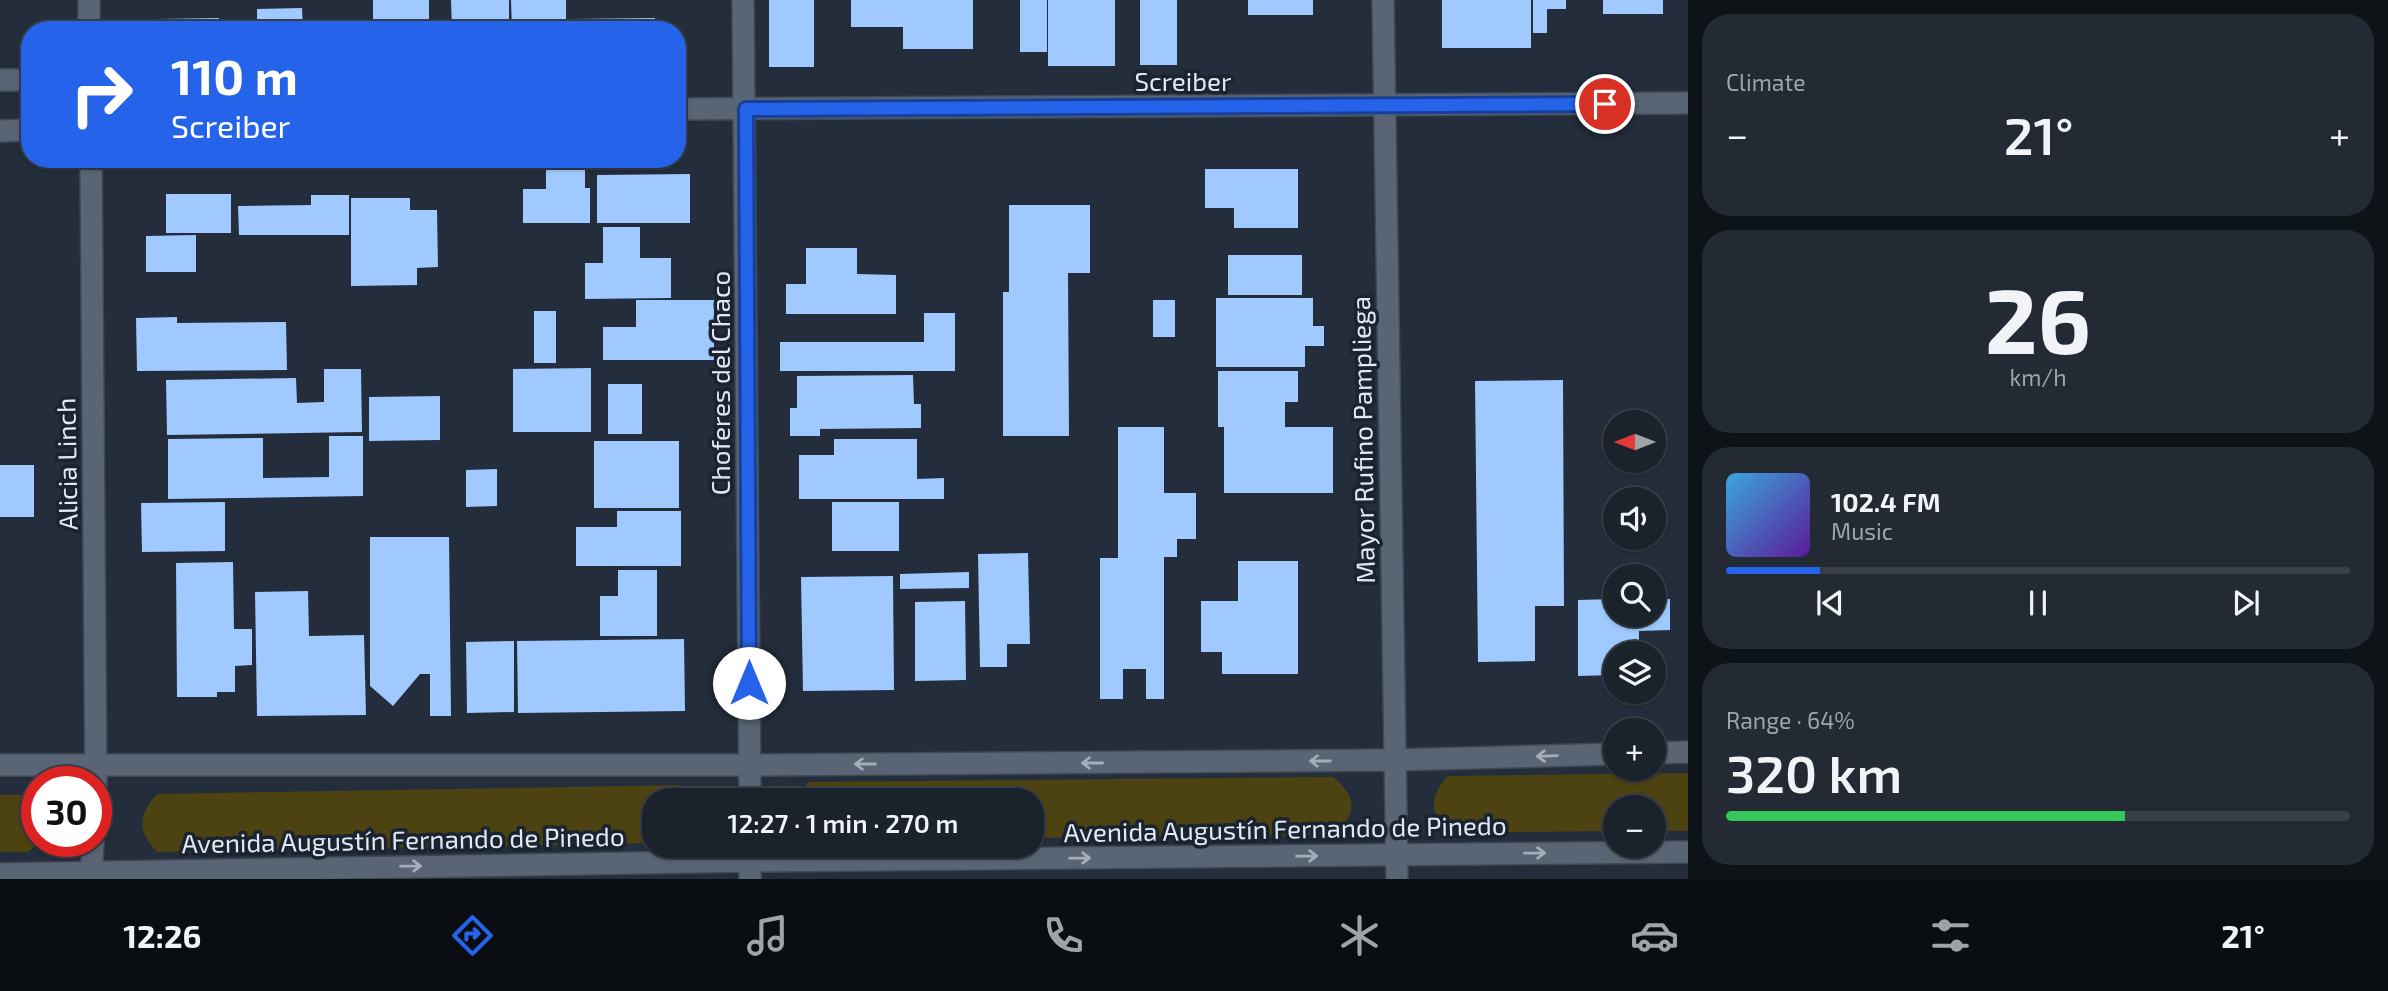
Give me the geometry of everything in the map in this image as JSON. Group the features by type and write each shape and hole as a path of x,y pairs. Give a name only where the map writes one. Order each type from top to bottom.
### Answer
{"street":[{"path":"89,0 89,21"},
{"name":"Choferes del Chaco","path":"743,0 750,788"},
{"name":"Mayor Rufino Pampliega","path":"1382,0 1397,879"},
{"path":"0,80 21,80"},
{"name":"Screiber","path":"686,108 1384,107 1688,103"},
{"path":"0,131 21,130"},
{"name":"Alicia Linch","path":"91,168 98,766"},
{"path":"1666,753 1688,752"},
{"path":"112,767 1395,760 1603,754"},
{"path":"0,765 49,766"},
{"name":"Avenida Augustín Fernando de Pinedo","path":"0,874 91,875 750,862 1688,852"},
{"path":"91,875 92,857"}],"shaded area":[{"path":"1666,773 1688,773 1688,831 1666,831 1666,795 1603,795 1603,831 1449,833 1435,812 1437,791 1448,776 1603,774 1603,781 1666,781"},
{"path":"1333,777 1347,792 1352,806 1347,820 1334,835 1044,838 1044,788 804,788 808,782"},
{"path":"682,785 685,788 642,788 642,843 157,852 146,837 142,823 146,809 157,794"},
{"path":"0,795 21,795 21,852 0,852"}],"building":[{"path":"373,0 429,0 429,21 373,21"},
{"path":"451,0 509,0 509,21 452,21"},
{"path":"511,0 566,0 566,21 512,21"},
{"path":"769,0 814,0 814,67 769,67"},
{"path":"851,0 973,0 973,49 903,49 903,27 851,27"},
{"path":"1020,0 1047,0 1047,52 1020,52"},
{"path":"1048,0 1115,0 1115,66 1048,66"},
{"path":"1140,0 1177,0 1177,65 1140,65"},
{"path":"1248,0 1313,0 1313,15 1248,15"},
{"path":"1442,0 1531,0 1531,48 1442,48"},
{"path":"1533,0 1566,0 1566,9 1547,9 1547,33 1533,33"},
{"path":"1603,0 1663,0 1663,14 1603,14"},
{"path":"302,8 303,21 257,21 257,9"},
{"path":"219,18 219,21 157,21"},
{"path":"655,18 655,21 571,21"},
{"path":"546,168 585,168 585,188 590,188 590,223 523,223 523,189 546,189"},
{"path":"1205,169 1298,169 1298,228 1234,228 1234,208 1205,208"},
{"path":"690,174 690,223 597,223 597,175"},
{"path":"166,194 231,194 231,233 166,233"},
{"path":"311,195 349,195 349,235 239,235 238,206 311,205"},
{"path":"351,198 410,198 410,210 437,210 438,267 417,268 417,285 351,286"},
{"path":"1009,205 1090,205 1090,273 1068,273 1069,436 1003,436 1003,292 1009,292"},
{"path":"603,227 640,227 640,258 671,258 671,298 585,299 585,263 603,263"},
{"path":"196,235 196,272 146,272 146,236"},
{"path":"806,248 857,248 857,274 896,275 896,314 786,314 786,284 806,284"},
{"path":"1228,255 1302,255 1302,295 1228,295"},
{"path":"1216,298 1313,298 1313,326 1324,326 1324,346 1305,346 1305,367 1216,367"},
{"path":"636,300 714,300 714,360 603,360 603,327 636,327"},
{"path":"1153,300 1175,300 1175,337 1153,337"},
{"path":"534,311 556,311 556,363 534,363"},
{"path":"924,313 955,313 955,371 780,371 780,342 924,342"},
{"path":"177,317 177,323 286,322 287,370 137,371 136,318"},
{"path":"591,368 591,432 513,432 513,369"},
{"path":"324,369 361,369 362,432 167,435 166,380 296,378 297,403 324,402"},
{"path":"1218,371 1298,371 1298,402 1285,402 1285,427 1333,427 1333,493 1224,493 1224,427 1218,427"},
{"path":"913,375 914,404 921,404 921,428 820,429 820,436 790,436 790,408 797,408 797,376"},
{"path":"1563,380 1564,606 1535,606 1535,661 1478,662 1475,381"},
{"path":"608,384 642,384 642,434 608,434"},
{"path":"440,396 440,440 369,441 369,397"},
{"path":"1118,427 1164,427 1164,493 1196,493 1196,539 1177,539 1177,557 1164,557 1164,699 1146,699 1146,669 1123,669 1123,699 1100,699 1100,558 1118,558"},
{"path":"329,436 363,436 363,496 168,499 168,439 263,438 263,478 329,477"},
{"path":"834,439 917,439 917,479 944,478 944,499 799,499 799,455 834,455"},
{"path":"594,441 679,441 679,508 594,508"},
{"path":"0,465 34,465 34,517 0,517"},
{"path":"497,469 497,506 466,507 466,470"},
{"path":"225,502 225,551 142,552 141,503"},
{"path":"832,502 899,502 899,551 832,551"},
{"path":"617,511 681,511 681,566 576,566 576,527 617,527"},
{"path":"370,537 449,537 451,716 430,716 430,674 420,674 393,706 370,686"},
{"path":"1028,553 1030,644 1007,644 1007,667 980,667 978,554"},
{"path":"1238,561 1298,561 1298,674 1222,674 1222,652 1201,652 1201,601 1238,601"},
{"path":"233,562 234,629 252,629 252,665 235,666 235,692 217,692 217,697 177,697 176,563"},
{"path":"618,570 657,570 657,636 600,636 600,596 618,596"},
{"path":"969,572 969,588 900,589 900,574"},
{"path":"893,576 894,690 803,691 801,577"},
{"path":"308,591 309,636 364,635 366,715 257,716 255,592"},
{"path":"1603,599 1603,627 1666,627 1666,599 1670,599 1670,630 1639,631 1639,641 1603,641 1603,675 1578,676 1578,600"},
{"path":"965,601 966,680 915,681 915,602"},
{"path":"684,639 685,711 518,713 517,641"},
{"path":"514,641 514,712 467,713 466,642"}],"route":[{"path":"749,683 746,109 1605,104"}]}
